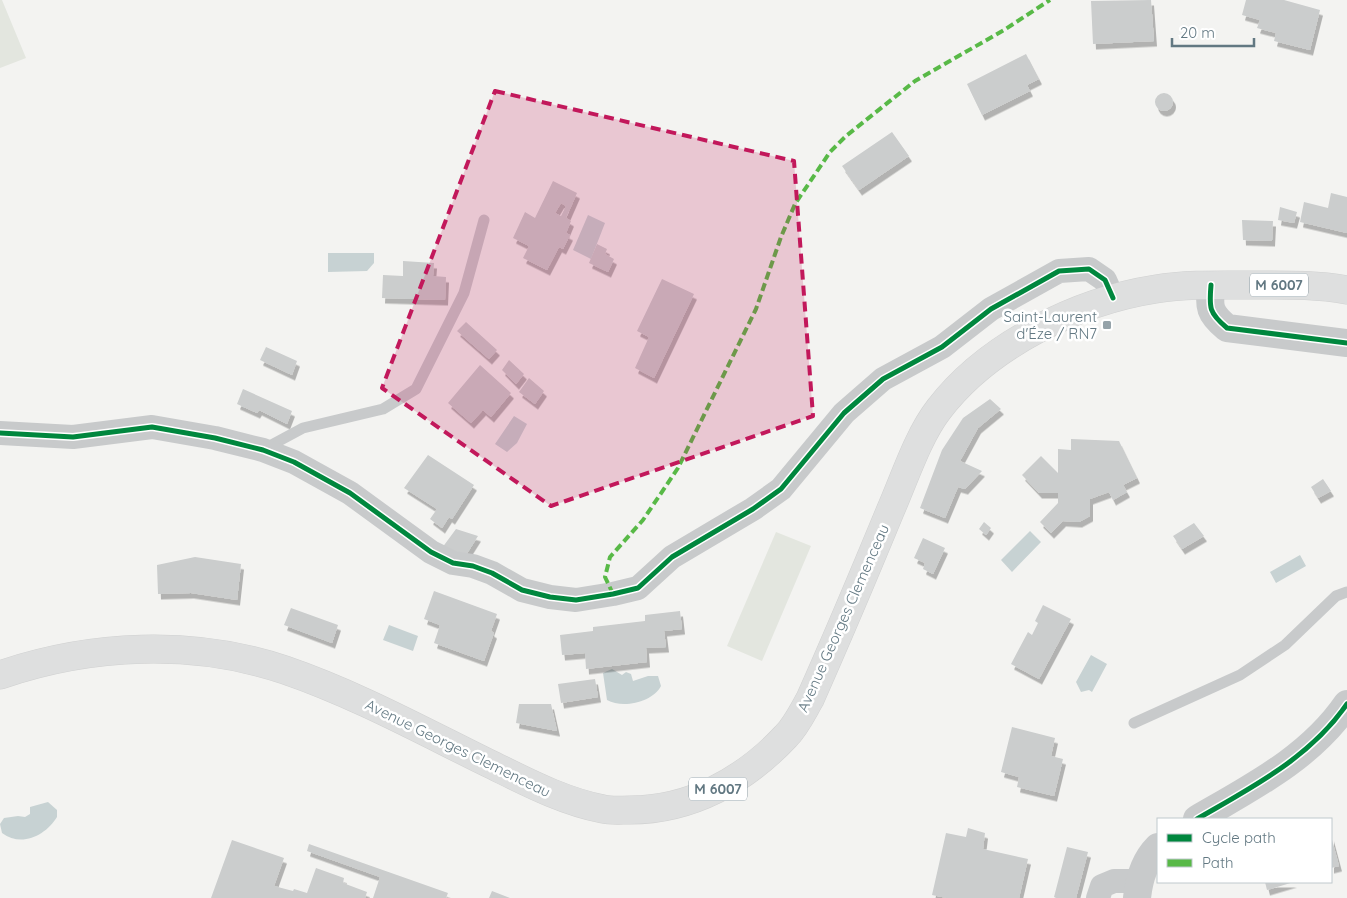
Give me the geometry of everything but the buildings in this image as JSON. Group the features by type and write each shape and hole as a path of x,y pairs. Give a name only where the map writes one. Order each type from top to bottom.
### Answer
{"main road":[{"name":"Avenue Georges Clemenceau","path":"0,675 25,667 78,656 140,648 191,651 238,657 284,670 333,689 558,797 605,810 646,810 689,801 727,785 761,760 788,735 810,699 916,451 938,410 967,378 1031,332 1074,312 1113,298 1156,289 1211,285 1278,285 1347,290"}],"street":[{"path":"0,433 73,437 152,427 215,438 263,450 294,462 350,493 431,552 453,564 473,566 492,573 522,590 550,597 576,600 638,588 672,558 753,509 782,488 850,407 883,379 942,347 991,309 1059,271 1089,268 1105,280 1113,298"},
{"path":"1211,285 1210,302 1213,316 1228,328 1347,343"},
{"path":"1199,818 1269,778 1297,757 1324,733 1347,704"},
{"path":"1098,898 1102,886 1114,881 1138,890 1144,865 1157,848"}],"lane":[{"path":"263,450 303,428 383,409 416,389 464,293 484,220"},
{"path":"1134,723 1240,675 1285,645 1336,596 1347,592"}],"highlighted area":[{"path":"495,91 794,161 813,416 551,506 382,388"}],"shaded area":[{"path":"0,0 2,0 26,58 0,68"},
{"path":"588,215 605,223 591,259 573,250"},
{"path":"328,253 374,253 374,263 367,271 328,272"},
{"path":"514,416 527,424 517,443 507,452 495,444"},
{"path":"1030,531 1041,542 1012,572 1001,560"},
{"path":"776,532 811,546 762,661 727,646"},
{"path":"1300,555 1306,566 1276,583 1270,572"},
{"path":"389,625 418,636 413,651 383,640"},
{"path":"1091,655 1107,664 1092,692 1089,690 1081,692 1076,682"},
{"path":"612,669 622,675 626,672 631,674 633,681 648,676 658,676 661,686 657,692 645,700 629,704 614,703 607,700 603,673"},
{"path":"48,802 57,810 57,817 40,834 25,839 17,839 2,833 0,824 4,818 25,817 30,814 30,807"}],"marked path":[{"path":"613,594 605,577 610,557 643,520 678,468 756,309 781,237 795,204 830,152 846,136 915,81 1004,30 1050,0"}],"cycle path":[{"path":"0,433 73,437 152,427 215,438 263,450 294,462 350,493 431,552 453,563 473,566 492,573 522,590 550,597 576,600 638,588 672,557 753,509 781,489 844,413 883,379 942,347 991,309 1059,271 1089,269 1105,280 1113,298"},
{"path":"1211,285 1210,305 1214,314 1227,328 1347,343"},
{"path":"1199,818 1259,783 1298,756 1316,740 1347,704"}],"place":[{"name":"Saint-Laurent d'Éze / RN7","path":"1107,325"}]}
